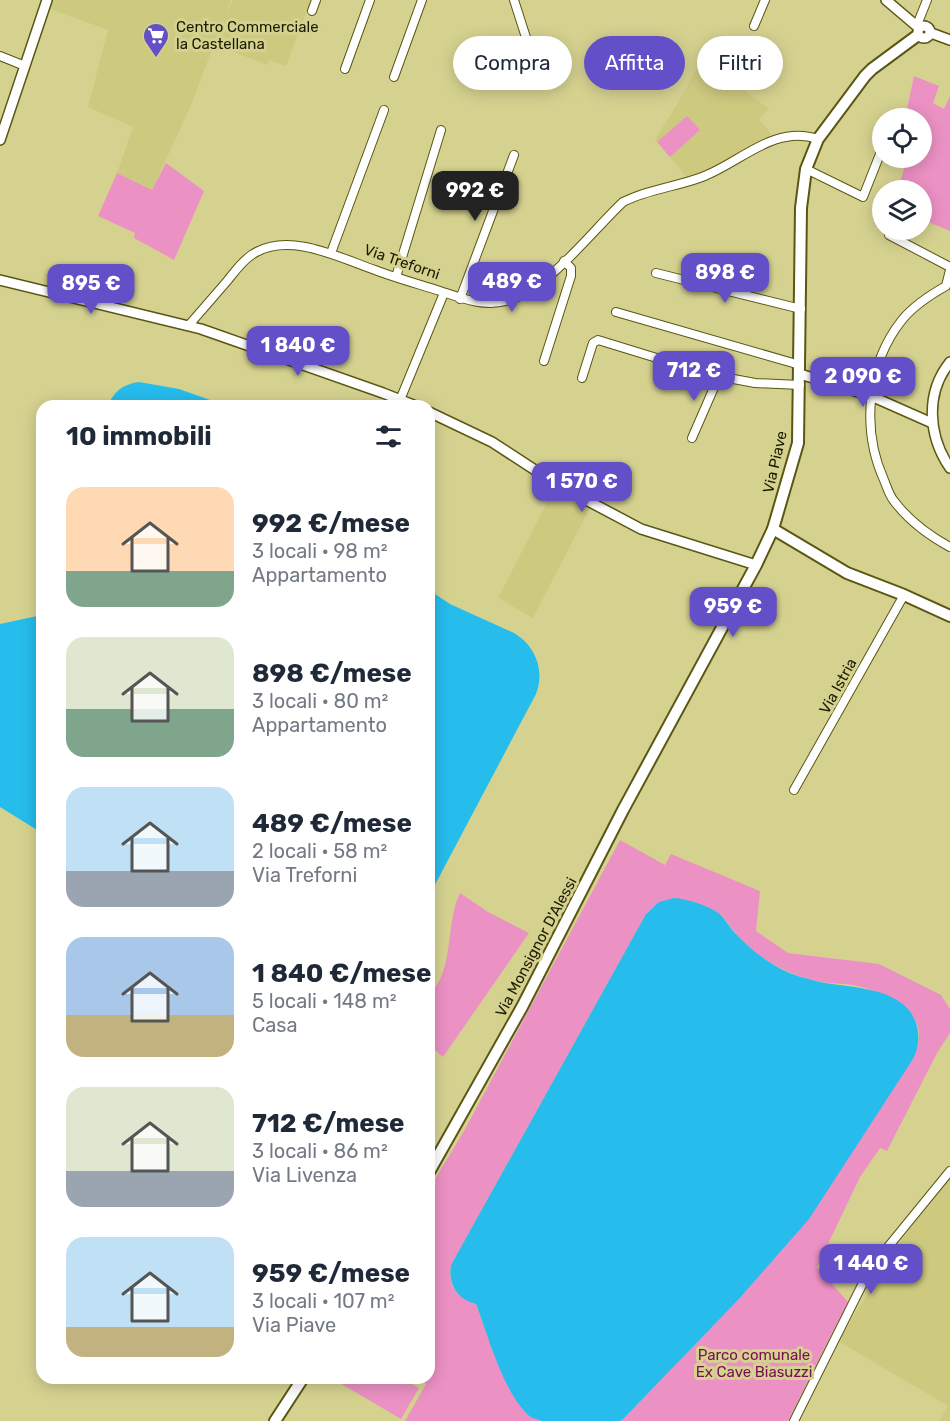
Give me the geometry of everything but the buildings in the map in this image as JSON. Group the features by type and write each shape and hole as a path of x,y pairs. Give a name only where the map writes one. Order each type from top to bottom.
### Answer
{"main road":[{"name":"Via Piave","path":"665,733 756,565 773,529 798,443 801,208 806,169 818,139 865,76 918,29"},
{"path":"773,529 847,573 950,616"},
{"name":"Via Monsignor D'Alessi","path":"435,1161 522,1007 665,733"},
{"path":"275,1421 299,1384"}],"street":[{"path":"0,140 4,116 25,66 47,0"},
{"path":"312,11 316,0"},
{"path":"345,69 370,0"},
{"path":"394,77 423,0"},
{"path":"514,0 526,36"},
{"path":"754,26 765,0"},
{"path":"886,0 925,38 931,33 950,40"},
{"path":"918,29 927,0"},
{"path":"0,56 25,66"},
{"path":"331,253 384,110"},
{"path":"396,277 441,130"},
{"name":"Via Treforni","path":"189,325 244,261 267,248 285,246 307,247 331,253 460,299 492,304 517,297 540,284 623,202 635,196 702,177 770,142 795,135 818,139"},
{"path":"460,299 514,155"},
{"path":"806,169 863,197 874,168"},
{"path":"898,240 950,268 945,286 924,299 903,318 886,343 874,380 871,442 879,469 893,500 916,526 950,547"},
{"path":"544,361 571,276 571,268 564,261"},
{"path":"656,273 801,309"},
{"path":"0,280 189,325 400,400 444,293"},
{"path":"616,312 872,396 932,423"},
{"path":"582,378 593,343 598,340 719,376 755,383 800,374"},
{"path":"950,362 937,385 932,423 941,453 950,468"},
{"path":"692,438 719,376"},
{"path":"435,415 492,442 558,485 641,529 756,565"},
{"name":"Via Istria","path":"794,790 904,595"},
{"path":"794,1421 870,1269 950,1171"}],"shaded area":[{"path":"53,0 231,0 225,16 233,0 311,0 286,66 269,60 267,65 214,44 192,103 152,190 117,173 133,127 88,107 108,30 50,9"},
{"path":"697,68 697,90 744,90 769,109 759,119 772,135 714,167 687,178 655,139"},
{"path":"556,485 591,506 533,618 498,598"},
{"path":"950,1176 950,1421 939,1421 948,1406 838,1341 903,1238 928,1202"}],"green space":[{"path":"914,76 939,86 933,103 944,109 950,96 950,231 932,224 932,180 901,180 904,168 932,168 932,108 907,108"},
{"path":"687,116 700,130 670,157 657,142"},
{"path":"166,163 204,191 174,260 134,238 135,233 98,216 117,173 152,190"},
{"name":"Parco comunale Ex Cave Biasuzzi","path":"620,840 665,865 671,854 760,891 756,931 788,953 879,964 941,995 950,1009 950,1033 937,1053 887,1151 880,1148 860,1177 817,1267 849,1303 788,1421 620,1421 738,1300 909,1064 917,1047 919,1033 908,1010 868,989 812,980 778,967 747,945 723,916 710,908 675,899 664,901 646,914 451,1265 452,1285 463,1298 476,1304 499,1367 529,1416 541,1421 405,1421 426,1384 435,1384 435,1179 464,1131"},
{"path":"460,893 488,912 529,933 443,1057 435,1050 435,987 443,973 455,905"},
{"path":"342,1384 412,1384 419,1388 401,1419"}],"water":[{"path":"139,382 179,389 210,400 111,400 119,390"},
{"path":"435,594 450,604 522,638 533,652 539,668 539,685 435,885"},
{"path":"36,616 36,829 0,807 0,624"},
{"path":"674,898 696,903 717,912 751,948 768,962 786,971 820,982 877,992 898,1000 915,1020 918,1034 917,1048 911,1062 809,1219 738,1300 623,1419 620,1421 541,1421 528,1415 511,1391 497,1362 476,1304 464,1299 455,1290 451,1279 451,1265 646,914 659,902"}],"place":[{"name":"Centro Commerciale la Castellana","path":"156,59"}]}
